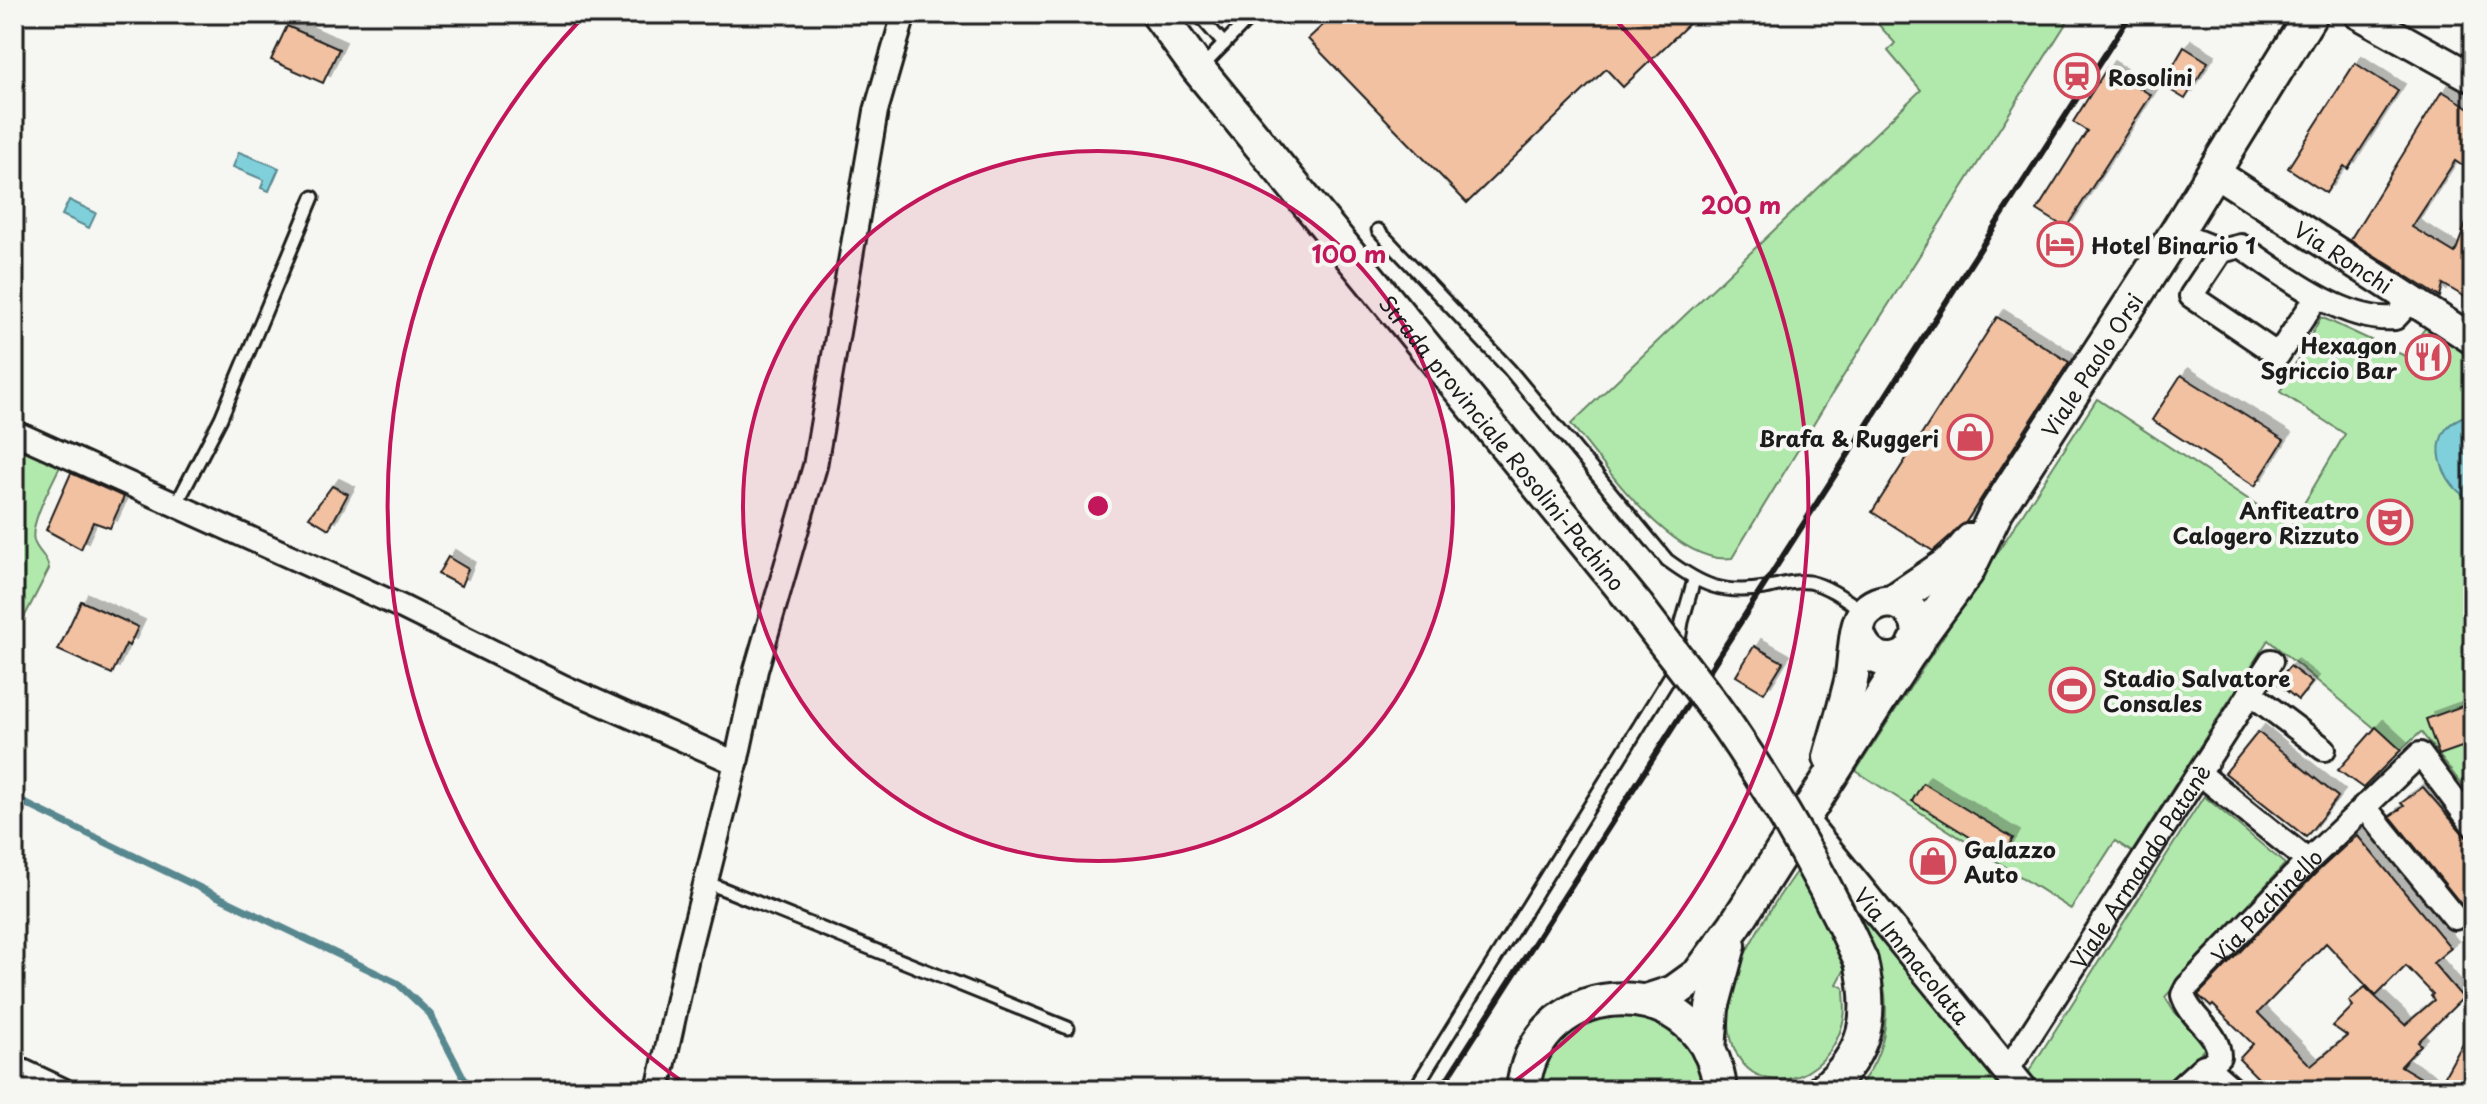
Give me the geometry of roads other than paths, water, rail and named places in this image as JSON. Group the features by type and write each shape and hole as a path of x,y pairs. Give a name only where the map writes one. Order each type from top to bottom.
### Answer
{"main road":[{"name":"Strada provinciale Rosolini-Pachino","path":"1158,14 1199,70 1637,606 1729,728 1807,852 1861,961 1866,984 1864,1039 1836,1079 1823,1090"},
{"name":"Viale Paolo Orsi","path":"1997,510 2176,233 2311,14"},
{"path":"1821,791 1872,617 1955,559 1997,510"},
{"path":"1646,1001 1674,992 1699,974 1735,925 1913,648 1967,572 1997,510"},
{"path":"1901,604 1915,617 1918,625 1913,648 1894,661 1875,658 1867,653 1872,617 1901,604"},
{"path":"1722,1078 1712,1008 1735,925"},
{"path":"1523,1090 1527,1066 1539,1042 1568,1014 1592,1002 1619,998 1646,1001 1683,1019 1722,1078"}],"street":[{"path":"658,1090 756,670 815,466 876,111 904,14"},
{"path":"2358,14 2473,78"},
{"name":"Via Ronchi","path":"2213,171 2473,340"},
{"path":"2176,233 2221,251 2241,246 2317,297 2379,319 2395,318 2411,301"},
{"path":"2221,251 2191,296 2278,355 2317,297"},
{"path":"14,432 402,607 564,687 736,763"},
{"name":"Viale Armando Patanè","path":"2015,1080 2199,773 2271,661"},
{"path":"2250,693 2324,749"},
{"name":"Via Pachinello","path":"2205,1069 2219,1056 2219,1044 2186,1005 2183,995 2187,987 2308,861 2420,754 2473,825"},
{"path":"2199,773 2308,861"},
{"path":"2364,806 2455,918"},
{"name":"Via Immacolata","path":"1803,820 2015,1080"},
{"path":"14,1067 63,1090"},
{"path":"2182,1090 2205,1069 2229,1090"}],"lane":[{"path":"1198,14 1224,44"},
{"path":"1199,70 1253,14"},
{"path":"176,505 221,418 313,197"},
{"path":"1378,230 1509,369 1667,560 1694,580 1714,588 1734,590 1808,582 1831,590 1872,617"},
{"path":"1414,1090 1674,670 1682,622 1694,580"},
{"path":"706,882 1068,1028"}],"water":[{"path":"239,152 279,168 269,191 261,188 264,180 233,167"},
{"path":"69,200 96,213 89,228 62,215"},
{"path":"2462,417 2473,417 2473,501 2452,484 2440,460 2442,435"}],"waterway":[{"path":"14,798 397,983 430,1014 470,1090"}],"tunnel":[{"path":"2425,1090 2430,1083"}],"railway":[{"path":"1440,1090 2131,14"}],"place":[{"name":"Rosolini","path":"2077,76"},
{"name":"Hotel Binario 1","path":"2060,244"},
{"name":"Hexagon Sgriccio Bar","path":"2428,357"},
{"name":"Brafa & Ruggeri","path":"1970,437"},
{"name":"Anfiteatro Calogero Rizzuto","path":"2390,522"},
{"name":"Stadio Salvatore Consales","path":"2072,690"},
{"name":"Galazzo Auto","path":"1933,861"}]}
